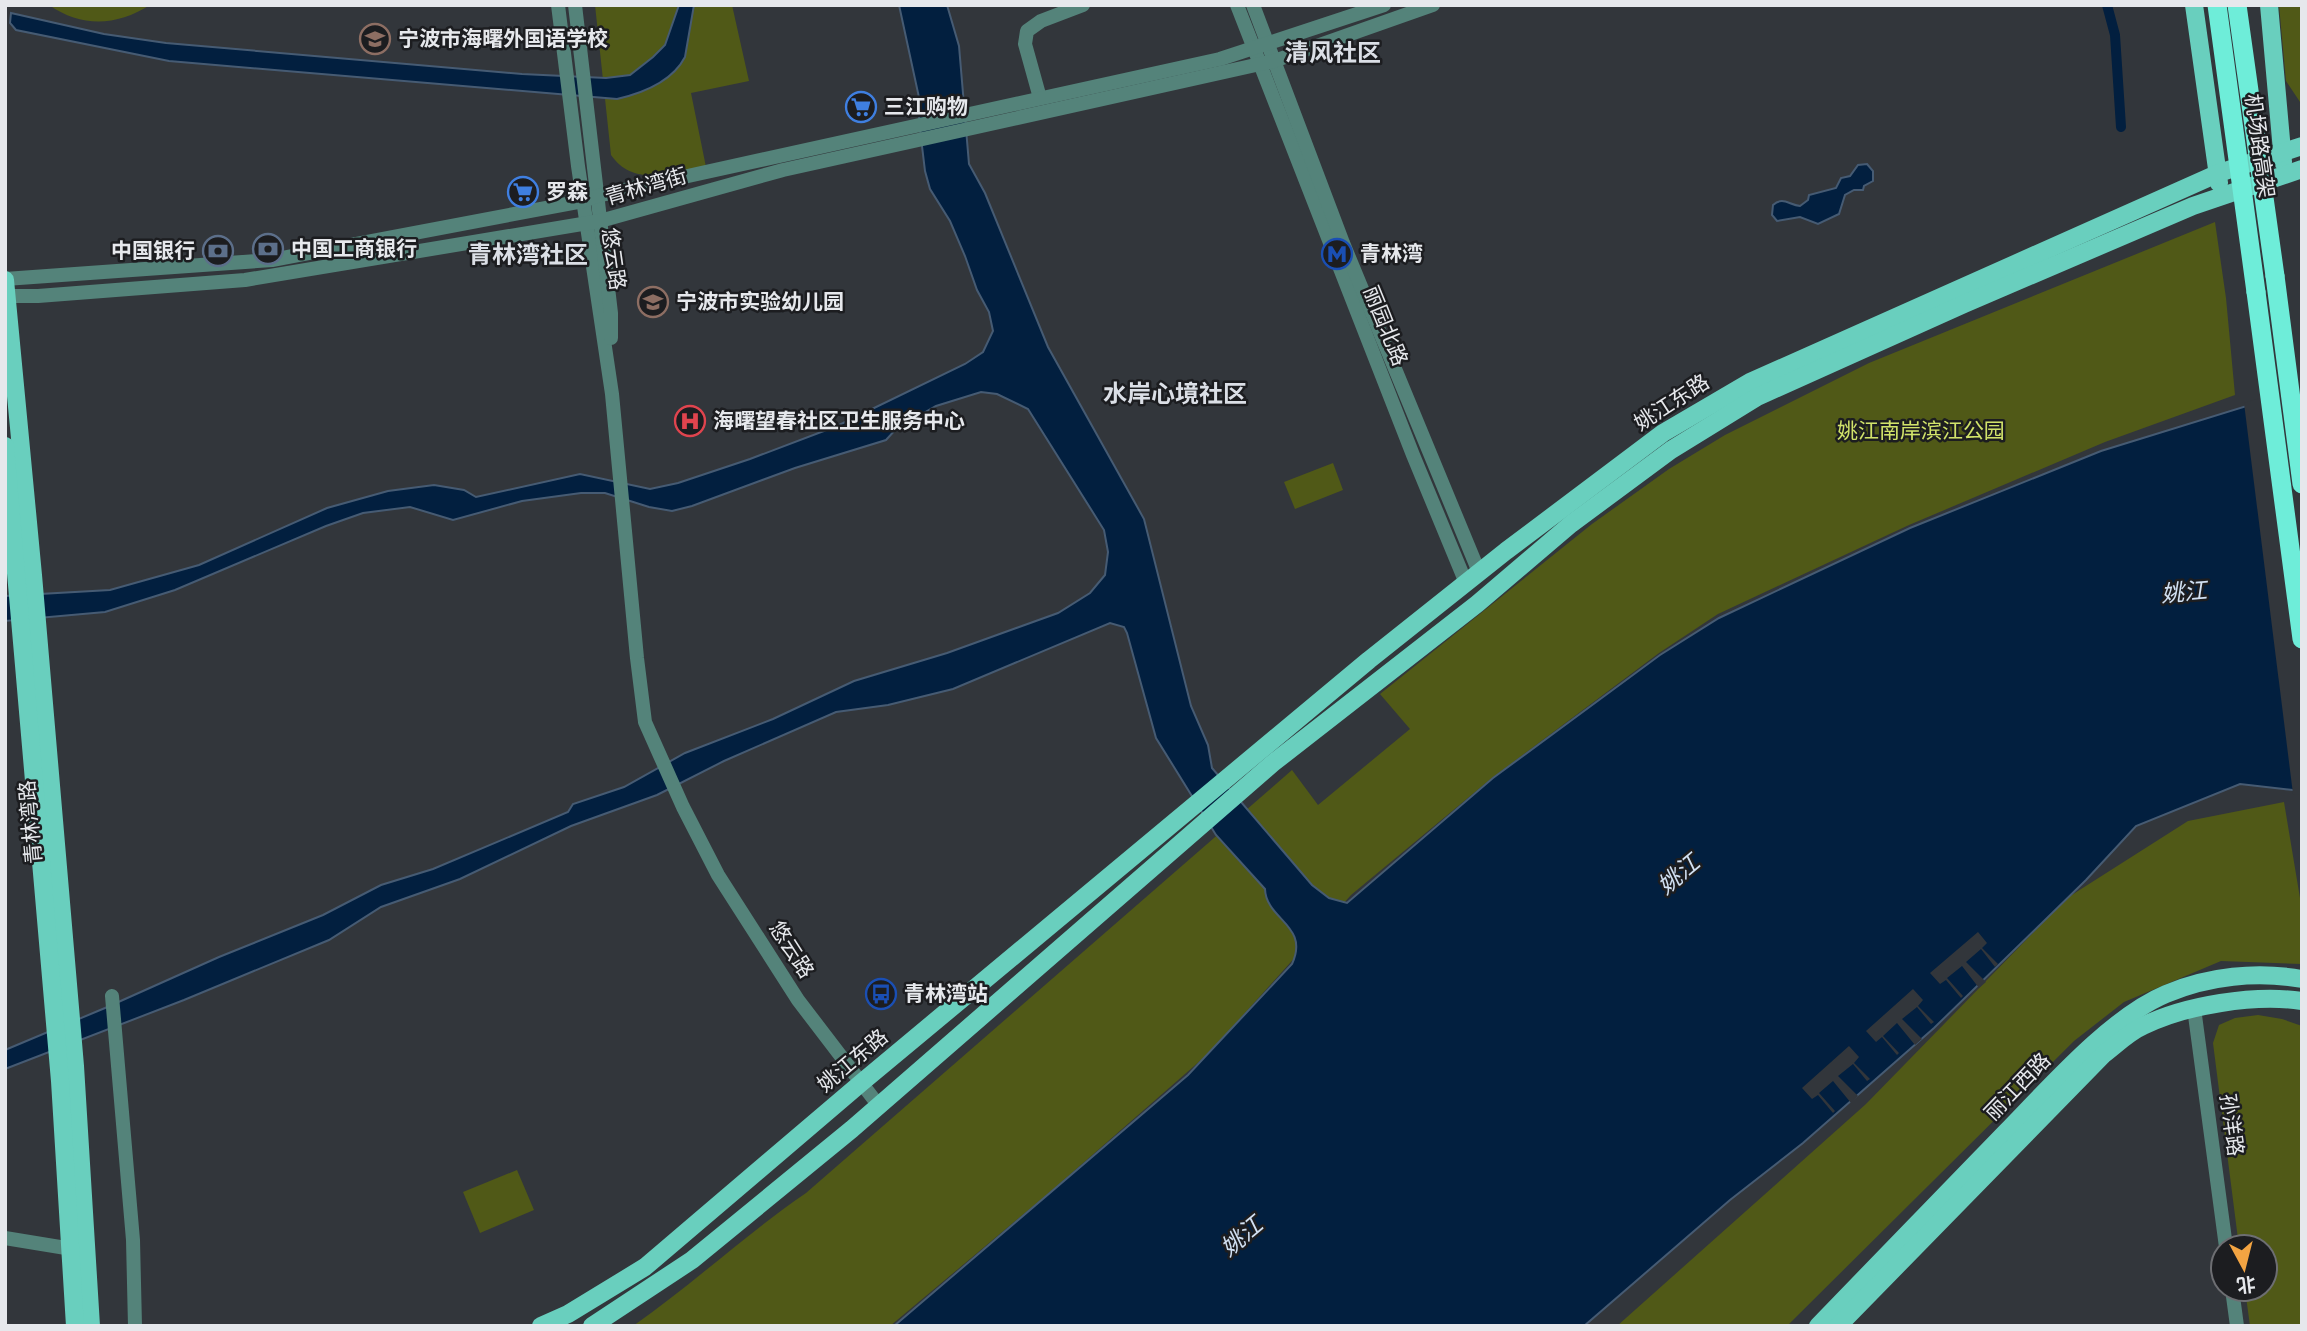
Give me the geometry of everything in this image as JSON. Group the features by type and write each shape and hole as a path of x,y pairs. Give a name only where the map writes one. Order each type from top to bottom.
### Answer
{"highway":[{"name":"机场路高架","path":"2217,5 2302,639"},
{"name":"机场路高架","path":"2237,5 2276,276 2302,484"}],"main road":[{"path":"2194,5 2219,173 2220,197"},
{"path":"2269,5 2283,176"},
{"name":"姚江东路","path":"541,1326 568,1314 645,1267 1219,784 1473,578 1663,433 1729,393 2219,173 2302,146"},
{"name":"姚江东路","path":"879,1106 1273,763 1477,604 1571,524 1671,450 1769,392 1964,304 2193,206 2302,169"},
{"path":"6,288 24,576"},
{"path":"5,446 24,576"},
{"name":"青林湾路","path":"24,576 63,1021"},
{"name":"丽江西路","path":"1818,1326 2071,1065 2126,1018 2164,994 2197,983 2235,976 2302,979"},
{"name":"丽江西路","path":"1838,1326 2104,1054 2142,1026 2194,1009 2248,999 2302,1001"},
{"path":"63,1021 75,1066 91,1326"},
{"path":"63,1021 60,1081 75,1326"},
{"path":"592,1326 692,1260 879,1106"}],"street":[{"name":"悠云路","path":"558,5 571,109 594,222 645,722 683,807 718,875 798,1000 879,1106"},
{"name":"悠云路","path":"575,5 587,109 590,198"},
{"path":"1040,98 1025,44 1027,31 1041,21 1083,5"},
{"name":"丽园北路","path":"1237,5 1259,64 1473,578"},
{"name":"丽园北路","path":"1253,5 1473,578"},
{"path":"965,122 1040,98 1220,59 1384,5"},
{"path":"918,133 1274,61 1433,5"},
{"name":"青林湾街","path":"6,288 272,260 918,133"},
{"name":"青林湾街","path":"6,288 245,280 594,222 918,133"},
{"path":"112,996 133,1240 135,1326"},
{"name":"孙洋路","path":"2194,1009 2224,1233"},
{"path":"5,1238 72,1249"},
{"path":"2234,1303 2237,1326"}],"green space":[{"path":"49,5 150,5 125,17 100,22 74,18"},
{"path":"595,5 732,5 749,81 691,93 706,167 667,174 642,175 620,165 611,155"},
{"path":"2279,5 2302,5 2302,105 2286,81"},
{"name":"姚江南岸滨江公园","path":"2215,222 2226,298 2235,395 2105,442 1909,525 1718,614 1659,653 1492,778 1351,895 1209,1053 1050,1192 890,1326 633,1326 806,1193 1292,770 1318,805 1410,729 1380,694 1592,524 1669,469 1725,435 1869,363"},
{"path":"1333,463 1343,490 1295,509 1284,482"},
{"path":"2284,802 2302,910 2302,964 2221,961 2124,1002 2074,1041 1787,1326 1617,1326 1866,1104 2067,898 2188,821"},
{"path":"2258,1015 2302,1026 2302,1326 2250,1326 2247,1303 2279,1303 2279,1233 2237,1233 2213,1043 2219,1025 2235,1018"},
{"path":"517,1170 534,1210 480,1233 463,1192"}],"water":[{"path":"679,5 694,5 685,57 665,80 617,99 169,61 16,30 10,23 11,13 104,34 166,43 522,74 606,78 630,75 665,45"},
{"name":"姚江","path":"899,5 947,5 959,46 969,164 985,193 1048,347 1144,519 1191,706 1208,745 1212,768 1312,885 1329,898 1347,903 1493,778 1660,655 1719,618 1910,528 2101,451 2302,389 2302,791 2240,784 2136,826 2086,880 1934,1028 1803,1143 1730,1200 1584,1326 894,1326 1188,1075 1292,964 1296,951 1296,940 1292,931 1272,908 1265,889 1216,835 1156,738 1127,633 1124,627 1110,623 953,689 888,705 836,712 724,761 657,795 571,826 460,879 381,907 329,940 184,1000 5,1069 5,1050 323,915 381,885 433,869 568,812 573,804 624,787 685,753 773,719 854,681 947,653 1058,613 1090,593 1105,575 1108,552 1104,530 1028,409 997,394 981,392 936,406 896,429 886,440 672,511 649,507 605,493 581,493 522,501 453,520 410,507 363,513 175,590 105,612 5,621 5,596 110,590 199,565 327,508 388,491 434,485 464,490 476,497 580,474 650,489 678,483 837,426 965,364 983,352 993,331 989,312 977,290 950,221 930,189 919,121 920,102"},
{"path":"1867,164 1873,171 1873,181 1864,186 1863,190 1854,190 1845,195 1839,214 1818,224 1800,217 1777,221 1772,215 1773,205 1777,202 1800,206 1808,200 1809,195 1836,188 1841,178 1850,176 1858,165"}],"pier":[{"path":"2302,386 2302,795 2293,794 2244,403"},
{"path":"1978,932 1987,943 1982,948 1998,964 1995,967 1981,949 1966,962 1986,982 1979,988 1962,966 1947,978 1963,996 1961,998 1946,980 1940,984 1930,973"},
{"path":"1913,989 1923,1000 1918,1006 1934,1022 1931,1024 1917,1007 1902,1019 1922,1039 1915,1045 1897,1023 1883,1036 1899,1053 1897,1055 1882,1037 1876,1042 1866,1031"},
{"path":"1849,1046 1859,1057 1854,1063 1870,1079 1867,1081 1853,1064 1838,1076 1858,1096 1851,1103 1833,1081 1819,1093 1835,1111 1833,1113 1818,1095 1812,1099 1802,1088"}],"waterway":[{"path":"2107,5 2115,35 2121,127"}],"place":[{"name":"宁波市海曙外国语学校","path":"375,39"},
{"name":"三江购物","path":"861,107"},
{"name":"罗森","path":"523,192"},
{"name":"中国工商银行","path":"268,249"},
{"name":"中国银行","path":"218,251"},
{"name":"青林湾","path":"1337,254"},
{"name":"宁波市实验幼儿园","path":"653,302"},
{"name":"海曙望春社区卫生服务中心","path":"690,421"},
{"name":"青林湾站","path":"881,994"}],"district":[{"name":"清风社区","path":"1333,53"},
{"name":"青林湾社区","path":"528,255"},
{"name":"水岸心境社区","path":"1175,394"}]}
